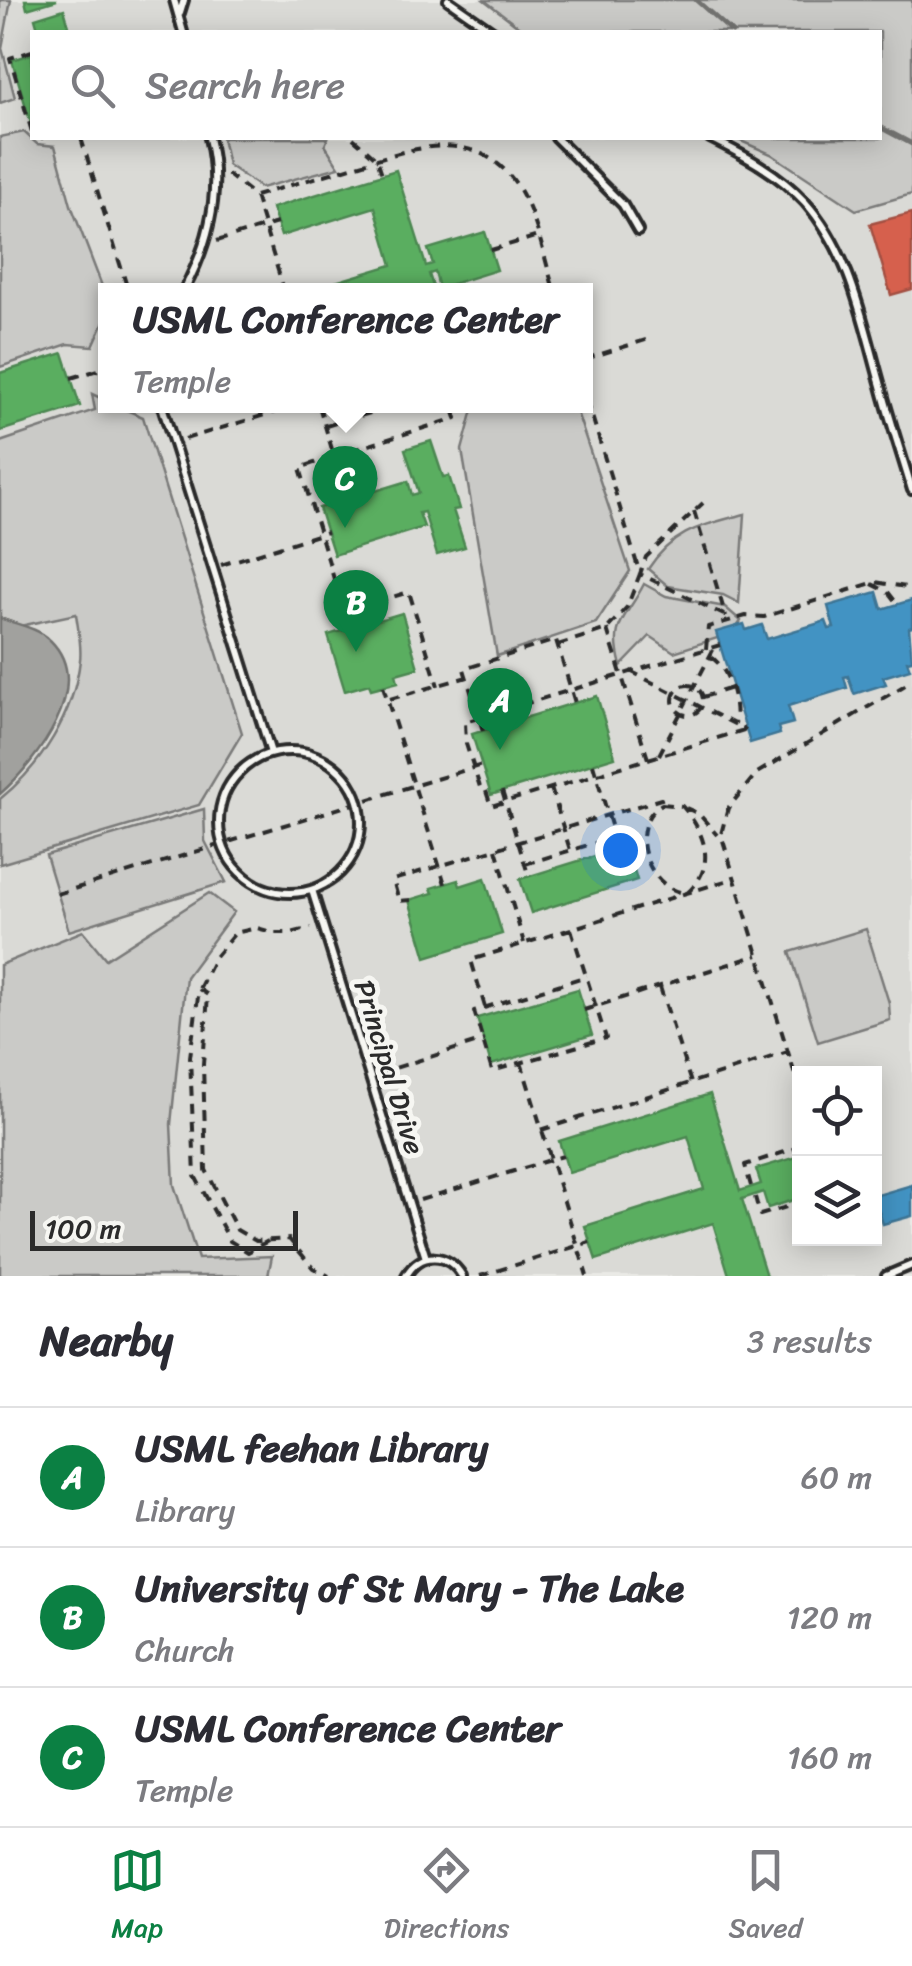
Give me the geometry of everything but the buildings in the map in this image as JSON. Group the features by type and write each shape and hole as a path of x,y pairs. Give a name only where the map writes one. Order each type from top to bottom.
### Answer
{"lane":[{"path":"174,0 183,30"},
{"path":"180,14 184,0"},
{"path":"448,0 491,30"},
{"path":"187,283 203,246 214,203 215,165 209,140"},
{"path":"558,140 623,205 638,231"},
{"path":"714,140 757,162 782,181 822,223 837,248 912,490"},
{"path":"164,413 271,753"},
{"path":"308,752 325,760 351,785 358,802 360,838 353,856 328,882 312,890 280,893 264,889 237,871 221,844 218,824 227,788 254,760 271,753 308,752"},
{"name":"Principal Drive","path":"312,890 426,1258"},
{"path":"406,1276 416,1262 426,1258 446,1259 462,1276"},
{"path":"886,1276 912,1265"}],"path":[{"path":"30,51 10,58 30,125"},
{"path":"82,140 126,283"},
{"path":"355,140 377,159 382,174"},
{"path":"255,196 416,147 440,145 482,154 502,168 518,187 552,283"},
{"path":"215,165 255,196 282,283"},
{"path":"203,246 277,222"},
{"path":"491,250 538,236"},
{"path":"593,356 652,338"},
{"path":"71,378 98,370"},
{"path":"174,442 271,413"},
{"path":"321,413 334,456"},
{"path":"325,426 370,413"},
{"path":"365,624 354,587 338,592 300,468 456,418 454,413"},
{"path":"591,413 640,574 726,619"},
{"path":"558,645 607,629 628,606 646,557 703,503"},
{"path":"694,512 726,619"},
{"path":"213,567 327,532"},
{"path":"870,583 888,592 896,602"},
{"path":"706,649 708,627 726,619 764,617 870,583 912,588"},
{"path":"360,607 409,592 438,686"},
{"path":"607,629 648,758"},
{"path":"517,706 520,714 482,728 464,668 556,640 575,703"},
{"path":"630,672 674,694 688,701 702,708 735,724 746,730 491,806 474,768 466,744 465,722 621,674 717,646 694,686 688,701 660,755"},
{"path":"710,656 721,664 731,688 735,724"},
{"path":"388,700 467,677"},
{"path":"719,834 728,808 757,773 912,681"},
{"path":"674,694 685,685 694,686 703,697 702,708"},
{"path":"384,686 445,884"},
{"path":"703,697 731,688"},
{"path":"674,694 674,704 681,714"},
{"path":"681,714 693,714 702,708"},
{"path":"592,764 618,849"},
{"path":"58,894 482,766"},
{"path":"551,788 570,850"},
{"path":"502,791 529,877"},
{"path":"411,900 399,901 393,880 661,799 662,804"},
{"path":"687,893 668,889 654,874 646,856 643,834 648,815 662,804 682,806 699,814 719,834 792,1066"},
{"path":"682,806 703,839 707,862 703,876 687,893"},
{"path":"703,839 719,834"},
{"path":"525,864 615,837"},
{"path":"496,849 524,943"},
{"path":"485,1007 471,960 735,878"},
{"path":"268,1241 248,1252 230,1241 195,1176 190,1058 199,990 215,956 235,932 257,928 274,934 291,933 322,924"},
{"path":"571,929 587,976 606,1038 492,1071 474,1011 587,976"},
{"path":"584,1010 758,955"},
{"path":"660,986 691,1083"},
{"path":"199,990 208,995 202,1064 206,1170 237,1230 256,1242 290,1239 313,1268 329,1276"},
{"path":"369,1076 483,1040"},
{"path":"541,1130 788,1052"},
{"path":"521,1062 586,1276"},
{"path":"752,1186 745,1165 792,1150"},
{"path":"409,1203 563,1156"},
{"path":"755,1198 760,1215 792,1205"},
{"path":"480,1276 590,1242"}],"shaded area":[{"path":"0,0 912,0 912,1276 0,1276"},
{"path":"0,0 11,0 2,48 15,98 0,103"},
{"path":"484,0 912,0 912,194 856,210 771,154 739,140 882,140 882,30 523,30"},
{"path":"24,132 37,144 55,146 71,205 101,283 98,335 93,346 68,344 0,367 0,137"},
{"path":"222,140 327,140 325,145 339,167 261,188 228,165"},
{"path":"92,394 98,397 98,413 134,413 143,417 242,733 199,805 0,864 0,799 42,755 63,719 77,680 80,649 76,614 20,626 0,618 0,442 95,410"},
{"path":"472,413 577,413 630,571 596,623 497,656 462,450"},
{"path":"745,514 739,603 723,595 668,586 648,569 668,546 690,531"},
{"path":"644,584 666,596 725,607 741,621 733,633 674,652 650,636 621,666 618,630"},
{"path":"0,618 33,629 50,640 63,658 67,678 64,700 44,743 0,794"},
{"path":"204,809 205,841 226,882 69,931 46,855"},
{"path":"209,893 234,912 186,977 171,1124 174,1185 198,1259 272,1256 268,1276 0,1276 0,965 83,931 106,959"},
{"path":"866,929 889,1003 890,1020 818,1042 790,952"}],"waterway":[{"path":"696,0 730,30"},
{"path":"882,128 912,144"}],"place":[{"name":"USML Conference Center","path":"345,528"},
{"name":"University of St Mary - The Lake","path":"356,652"},
{"name":"USML feehan Library","path":"500,750"}]}
